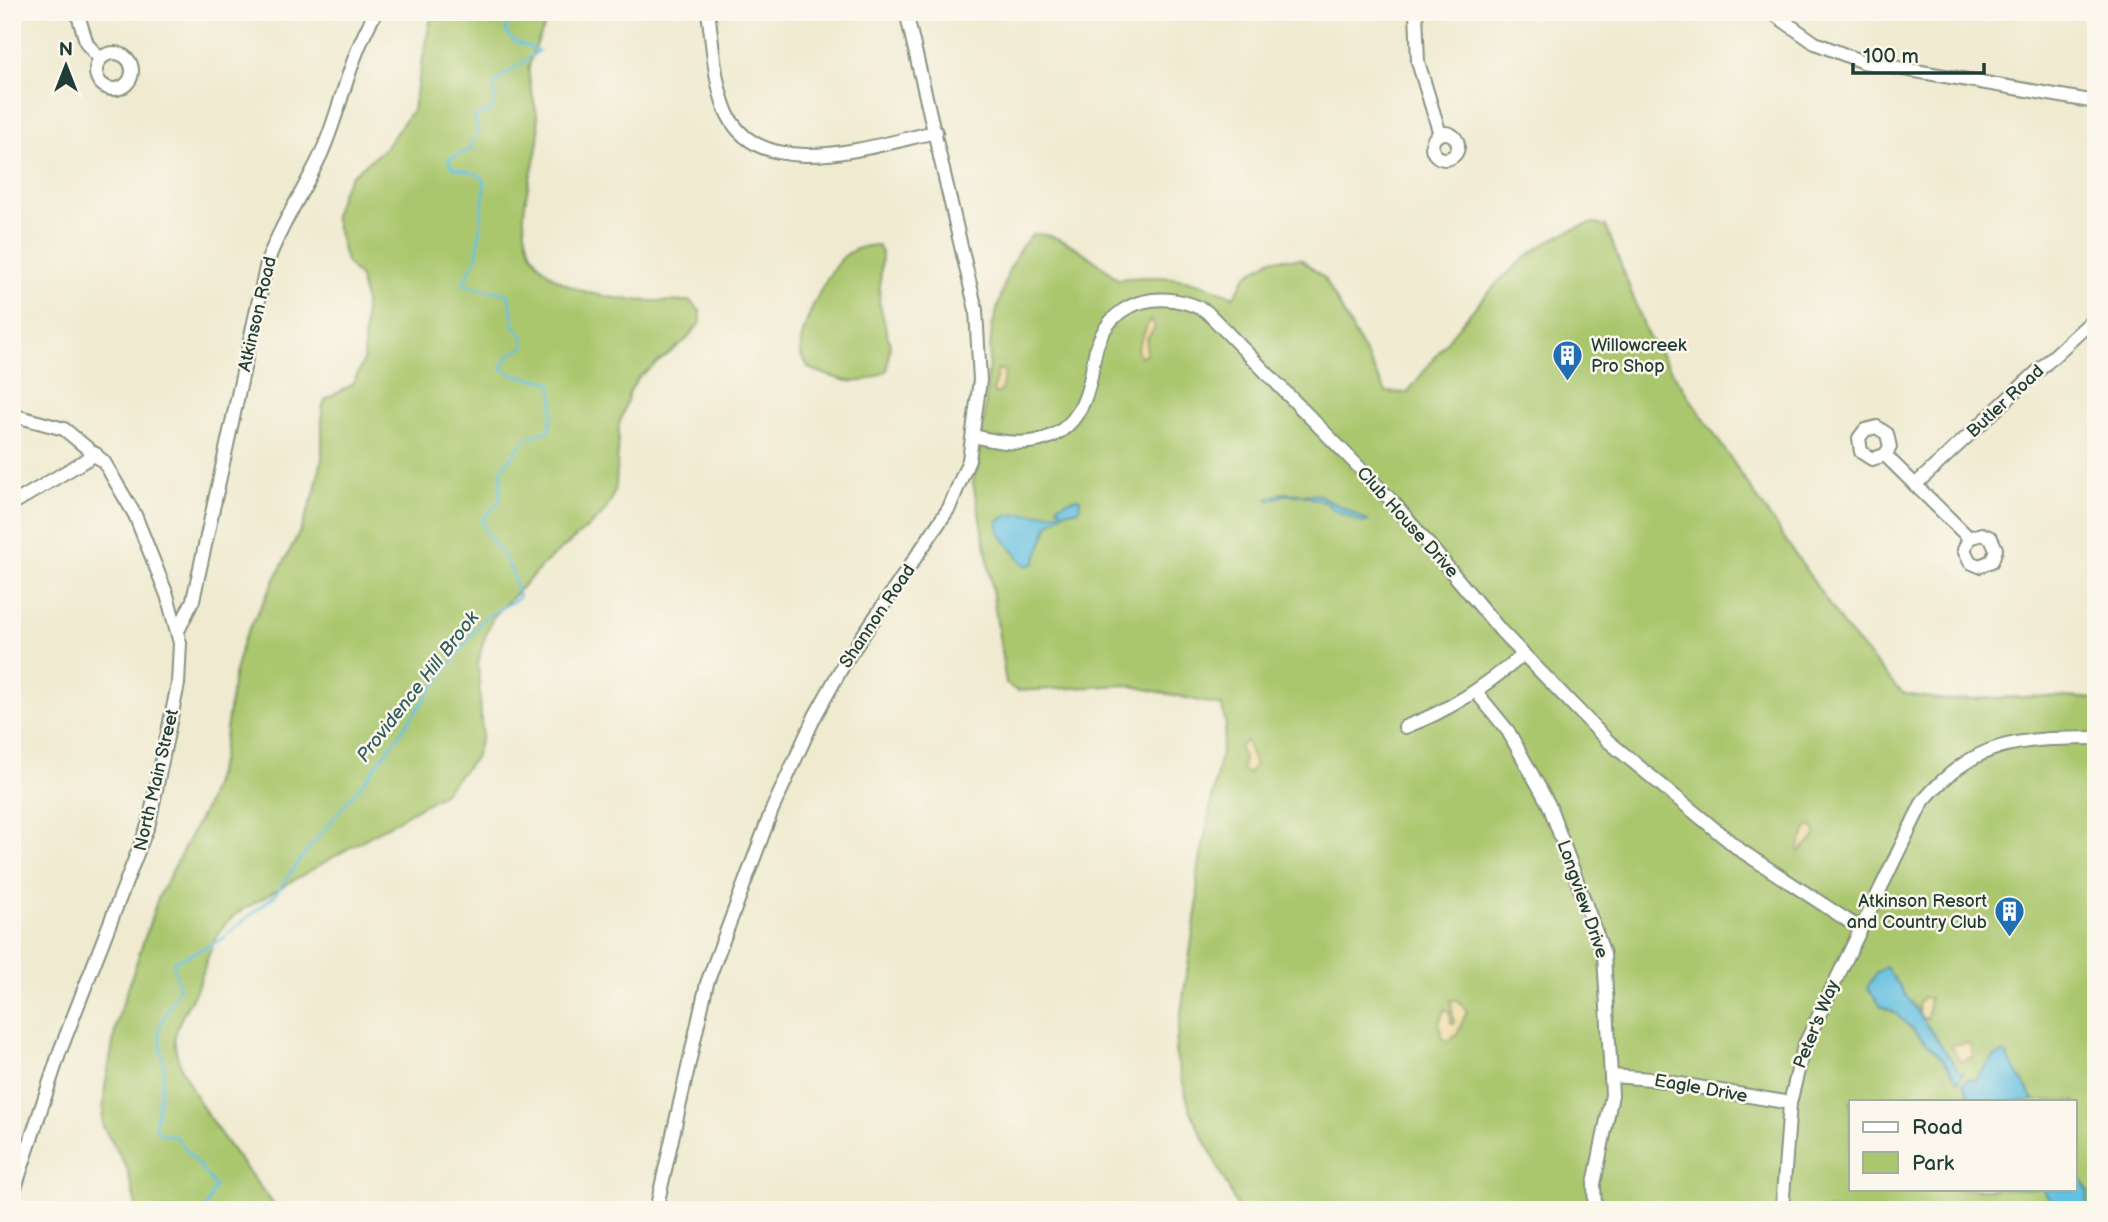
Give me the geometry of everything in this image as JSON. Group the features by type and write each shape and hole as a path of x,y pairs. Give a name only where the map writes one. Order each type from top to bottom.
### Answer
{"street":[{"path":"77,12 88,44 100,59"},
{"name":"Atkinson Road","path":"179,629 193,600 267,262 282,224 322,152 354,54 376,12"},
{"path":"708,12 721,95 728,115 756,143 772,151 805,156 936,132"},
{"name":"Shannon Road","path":"656,1210 707,983 772,810 815,716 845,662 949,508 966,470 974,436 980,380 979,330 936,132 906,12"},
{"path":"1416,12 1418,62 1440,134"},
{"path":"1771,12 1815,43 1863,62 2096,103"},
{"name":"Club House Drive","path":"974,436 1013,444 1035,443 1055,435 1071,422 1083,405 1098,343 1107,326 1121,311 1139,302 1158,298 1188,301 1221,325 1394,503 1523,655 1608,741 1677,800 1748,855 1859,928"},
{"name":"Butler Road","path":"1915,485 2096,317"},
{"name":"North Main Street","path":"12,415 54,425 96,454 116,478 135,515 179,629 178,684 149,823 60,1051 12,1197"},
{"path":"12,504 96,454"},
{"path":"1885,455 1969,538"},
{"path":"1405,727 1453,708 1477,693 1523,655"},
{"name":"Longview Drive","path":"1477,693 1508,731 1549,805 1599,935 1606,969 1612,1095 1594,1184 1595,1210"},
{"name":"Peter's Way","path":"1782,1210 1790,1103 1804,1046 1923,801 1949,772 1976,755 2004,744 2096,738"},
{"name":"Eagle Drive","path":"1612,1076 1651,1079 1790,1103"}],"green space":[{"path":"432,12 549,12 529,67 539,131 524,214 528,243 540,265 559,280 583,291 638,300 690,301 700,311 701,322 686,340 638,378 630,391 619,425 616,487 610,503 600,517 546,562 493,617 478,664 482,736 475,758 441,795 237,913 215,939 197,988 177,1029 177,1054 198,1100 278,1210 137,1210 127,1168 102,1125 105,1087 117,1021 158,898 206,806 222,758 234,676 243,641 302,527 314,494 322,459 322,409 325,400 353,384 364,360 365,301 360,278 346,262 334,216 342,191 351,176 385,148 413,109"},
{"path":"1594,223 1606,226 1648,336 1845,628 1895,686 1905,694 1946,700 2048,696 2096,699 2096,1210 1239,1210 1190,1110 1175,1052 1198,900 1197,877 1226,726 1222,706 1128,685 1017,691 1006,684 986,548 973,483 984,421 992,327 1008,272 1021,247 1033,234 1067,243 1118,279 1178,279 1204,285 1234,297 1246,276 1272,259 1301,259 1325,279 1386,392 1407,393 1466,317 1513,268 1538,248 1565,233"},
{"path":"878,245 882,253 879,301 890,345 887,370 868,380 849,381 809,368 801,355 801,345 809,317 823,285 847,254 862,247"}],"sand":[{"path":"1149,321 1153,322 1155,328 1147,338 1146,354 1140,357 1137,350"},
{"path":"998,369 1005,371 1001,392 995,394 993,391"},
{"path":"1246,741 1255,765 1248,774 1242,770 1244,757 1239,747"},
{"path":"1809,826 1815,829 1816,836 1799,852 1799,845"},
{"path":"1923,997 1930,998 1927,1019 1920,1017 1918,1005"},
{"path":"1451,1000 1457,1000 1467,1011 1457,1035 1448,1041 1443,1038 1439,1024 1445,1009 1450,1011 1451,1023 1454,1023"},
{"path":"1969,1043 1974,1056 1960,1062 1951,1045"}],"water":[{"path":"1281,493 1319,495 1368,521 1363,523 1334,510 1325,502 1302,495 1284,495 1269,501 1267,499"},
{"path":"1080,499 1079,510 1066,511 1049,524 1034,564 1025,566 999,532 998,521 1009,515 1058,513 1062,510 1057,507 1059,504"},
{"path":"1886,967 1960,1072 1964,1072 1958,1081 1942,1058 1895,1013 1881,1006 1867,988 1877,972"},
{"path":"2005,1053 2034,1100 1971,1100 1963,1084 1969,1078 1975,1080 1993,1057"},
{"path":"2076,1169 2088,1192 2087,1210 2058,1210 2043,1190 2076,1190"}],"waterway":[{"name":"Providence Hill Brook","path":"205,1210 215,1186 176,1137 160,1133 155,1126 164,1069 159,1028 179,987 173,962 219,941 275,895 301,858 371,773 484,618 519,598 511,570 487,533 482,520 499,502 502,468 527,438 548,431 553,406 551,382 513,375 501,368 509,355 524,347 524,338 514,325 509,295 463,283 477,257 485,182 480,175 452,167 448,159 470,150 478,131 475,117 491,110 496,98 493,88 499,79 539,51 514,41 505,31 514,12"}],"place":[{"name":"Willowcreek Pro Shop","path":"1568,382"},
{"name":"Atkinson Resort and Country Club","path":"2010,938"}]}
